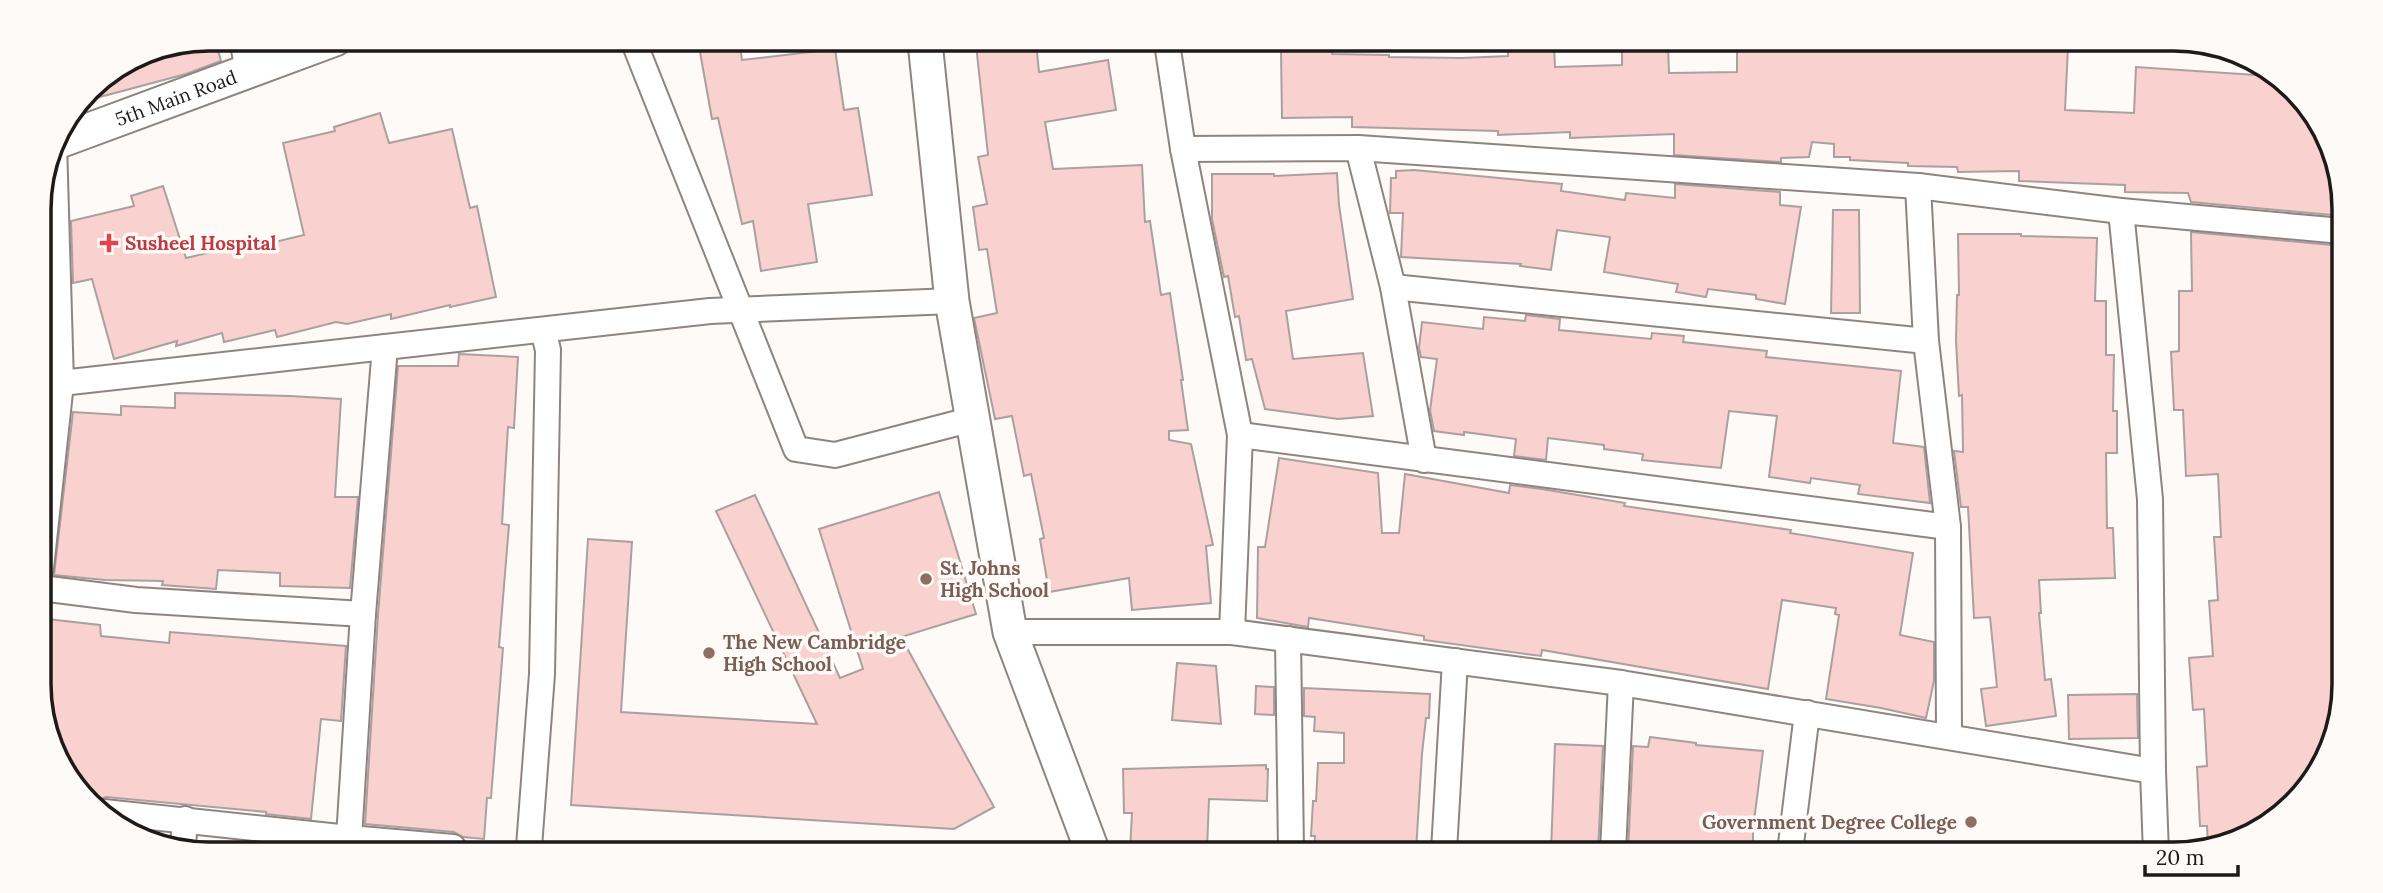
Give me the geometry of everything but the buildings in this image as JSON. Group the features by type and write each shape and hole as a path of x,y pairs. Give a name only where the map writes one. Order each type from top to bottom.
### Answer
{"street":[{"path":"244,51 247,71"},
{"name":"5th Main Road","path":"68,138 302,51"},
{"path":"637,51 796,449 835,455 973,419"},
{"path":"926,51 952,301 1010,632 1089,842"},
{"path":"1168,51 1184,149 1240,435 1232,632"},
{"path":"1184,149 1358,148 1918,186 2121,211 2332,230"},
{"path":"1358,148 1393,287 1424,460"},
{"path":"51,325 53,183"},
{"path":"1918,186 1926,341 1948,527 1949,736"},
{"path":"2121,211 2150,499 2156,842"},
{"path":"1393,287 1926,341"},
{"path":"51,386 740,310 952,301"},
{"path":"529,842 542,674 548,350 543,330"},
{"path":"349,838 363,614 385,347"},
{"path":"1240,435 1948,527"},
{"path":"51,589 136,600 363,614"},
{"path":"1010,632 1232,632 1622,683 2153,771"},
{"path":"1288,639 1291,842"},
{"path":"1445,842 1455,661"},
{"path":"1614,842 1622,683"},
{"path":"1791,842 1807,713"},
{"path":"118,813 395,842"},
{"path":"183,840 185,819"}],"place":[{"name":"Susheel Hospital","path":"109,243"},
{"name":"St. Johns High School","path":"926,579"},
{"name":"The New Cambridge High School","path":"709,653"},
{"name":"Government Degree College","path":"1971,822"}]}
